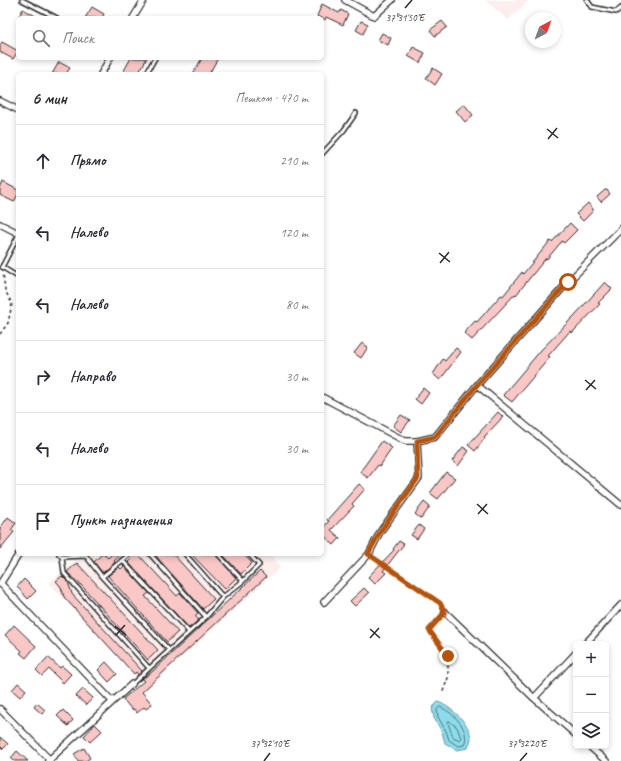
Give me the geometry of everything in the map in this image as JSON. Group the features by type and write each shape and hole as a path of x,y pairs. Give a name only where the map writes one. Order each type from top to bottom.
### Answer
{"street":[{"path":"134,16 144,0"},
{"path":"345,0 374,16 392,0"},
{"path":"102,72 109,60"},
{"path":"0,101 16,109"},
{"path":"0,224 16,232"},
{"path":"324,398 405,441 417,441 435,437 477,385 568,282 621,229"},
{"path":"477,385 620,503"},
{"path":"324,602 368,554 380,532 418,478 417,441"},
{"path":"18,556 0,584 112,701"},
{"path":"588,641 621,605"},
{"path":"445,612 534,698 573,732"},
{"path":"534,698 573,656"},
{"path":"0,709 49,760 132,684"},
{"path":"592,749 606,761"}],"lane":[{"path":"22,0 53,16"},
{"path":"587,0 592,7 616,12 621,8"},
{"path":"147,72 154,60"},
{"path":"324,152 344,130 356,113"},
{"path":"16,234 2,268 16,276"},
{"path":"60,556 64,573 149,668"},
{"path":"86,556 102,577 169,650"},
{"path":"102,577 127,556"},
{"path":"152,556 206,617"},
{"path":"186,556 223,597"},
{"path":"220,556 243,581"},
{"path":"132,684 206,617 223,597 243,581 259,565 251,556"},
{"path":"122,560 188,632"}],"path":[{"path":"0,334 8,323 12,304 5,290 2,268"},
{"path":"368,554 440,603 445,612 429,630 448,656 448,678 442,694"}],"shaded area":[{"path":"485,0 529,0 508,20"},
{"path":"81,556 273,556 281,567 148,689 49,583"}],"water":[{"path":"438,702 454,712 468,728 471,739 468,748 457,750 445,743 442,732 434,718 432,708"}],"building":[{"path":"322,4 339,13 341,10 348,14 343,25 326,17 325,20 324,16 317,16"},
{"path":"92,7 104,14 103,16 86,16"},
{"path":"23,9 35,16 19,16"},
{"path":"361,21 368,24 363,34 356,30"},
{"path":"442,21 447,27 435,36 430,30"},
{"path":"382,33 391,38 388,45 378,40"},
{"path":"2,42 16,50 16,54 13,59 0,52 0,45"},
{"path":"413,47 425,53 420,63 408,56"},
{"path":"130,60 146,60 139,72 123,72"},
{"path":"201,60 217,60 210,72 194,72"},
{"path":"59,62 70,68 67,72 53,72"},
{"path":"433,68 442,74 435,85 426,78"},
{"path":"464,104 473,115 465,122 456,111"},
{"path":"3,182 16,189 16,198 14,202 0,195 0,189"},
{"path":"607,190 610,194 601,202 597,197"},
{"path":"588,203 593,211 583,221 576,214"},
{"path":"570,223 577,230 564,243 562,241 547,259 546,258 516,295 515,294 472,340 464,333 475,321 477,322 501,295 503,296 550,241 552,242"},
{"path":"605,282 612,289 598,303 600,304 572,333 570,331 548,356 550,357 512,402 503,395 541,350"},
{"path":"362,343 368,347 361,358 354,353"},
{"path":"456,348 461,352 440,380 433,374 443,359 445,361"},
{"path":"423,388 429,393 421,404 415,399"},
{"path":"498,412 503,417 484,437 485,438 475,451 468,445"},
{"path":"401,415 410,420 401,432 393,426"},
{"path":"382,441 392,448 380,466 378,465 368,478 360,472"},
{"path":"463,447 469,451 458,466 452,461"},
{"path":"446,472 455,478 438,499 430,493"},
{"path":"359,484 365,489 352,504 354,506 331,530 340,538 334,545 324,536 324,527 329,521 327,520"},
{"path":"424,502 430,507 421,519 415,514"},
{"path":"8,517 16,523 11,530 14,532 0,549 0,528"},
{"path":"419,525 424,529 417,539 411,535"},
{"path":"399,541 404,544 383,571 386,573 375,584 368,577 394,550 393,549"},
{"path":"100,556 106,556 108,558 110,556 120,556 104,572 102,572 94,562"},
{"path":"136,556 140,556 177,596 180,593 198,613 195,616 199,620 189,628 128,562"},
{"path":"156,556 175,556 214,599 203,609"},
{"path":"193,556 217,556 236,578 225,589"},
{"path":"224,556 245,556 252,563 241,574"},
{"path":"77,563 158,650 148,660 82,586 67,572"},
{"path":"124,566 149,593 145,596 178,632 167,642 108,576 119,567 121,569"},
{"path":"260,571 266,577 142,692 152,704 146,709 144,707 137,713 134,709 132,710 123,699 144,681 142,679 153,671"},
{"path":"62,576 68,582 72,594 142,671 138,675 136,672 134,674 64,597 61,587 56,581"},
{"path":"24,579 36,591 28,599 17,587"},
{"path":"364,588 369,593 355,606 350,601"},
{"path":"14,625 36,646 26,658 20,653 22,651 5,635"},
{"path":"48,657 60,668 62,666 71,674 63,683 49,669 42,676 36,670"},
{"path":"106,662 117,674 109,682 98,670"},
{"path":"18,683 26,690 20,697 12,690"},
{"path":"83,689 93,698 86,705 76,696"},
{"path":"37,703 45,710 42,714 34,707"},
{"path":"63,710 73,720 68,726 57,716"},
{"path":"95,724 102,731 90,742 84,736"},
{"path":"0,737 8,744 3,749 0,746"},
{"path":"84,748 90,758 86,761 78,761 74,754"},
{"path":"17,751 28,761 14,761 11,758"}],"route":[{"path":"448,656 429,630 445,612 440,603 368,554 380,532 418,478 417,441 435,437 477,385 568,282"}]}
